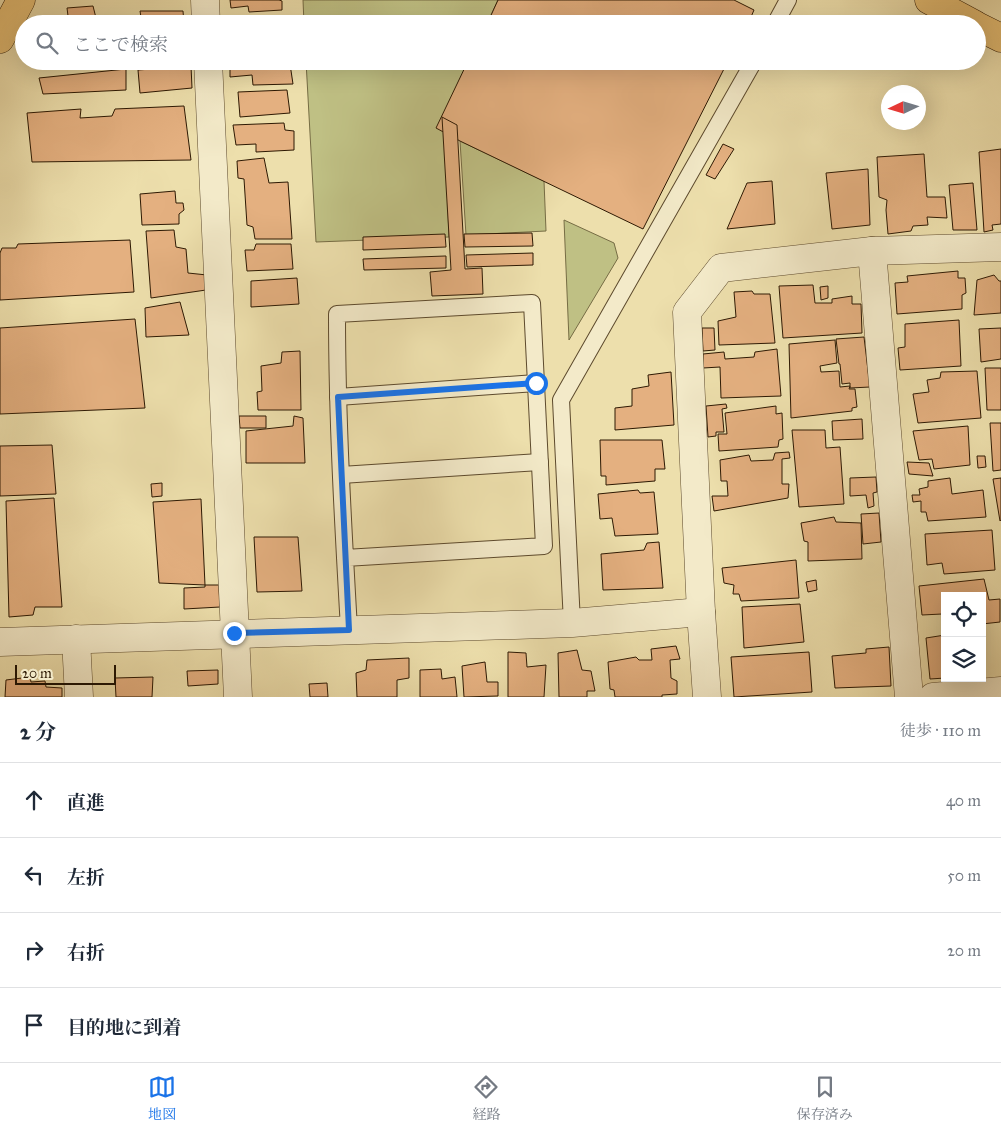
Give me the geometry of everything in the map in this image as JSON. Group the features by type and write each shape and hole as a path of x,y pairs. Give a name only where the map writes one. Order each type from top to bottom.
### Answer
{"main road":[{"path":"0,39 21,0"},
{"path":"929,0 957,15"},
{"path":"986,30 1001,38"}],"street":[{"path":"205,0 206,15"},
{"path":"208,70 238,697"},
{"path":"707,697 701,612 687,312 721,268 872,251 1001,247"},
{"path":"872,251 909,697"},
{"path":"0,642 572,622 701,612"},
{"path":"76,640 79,697"},
{"path":"933,697 1001,691"}],"lane":[{"path":"780,15 788,0"},
{"path":"572,622 561,400 749,70"},
{"path":"345,558 544,546 532,303 337,314 338,397 341,475 345,558 349,630"},
{"path":"338,397 536,383"},
{"path":"341,475 540,462"}],"green space":[{"path":"303,0 498,0 491,15 304,15"},
{"path":"306,70 465,70 445,132 449,237 316,242"},
{"path":"460,141 544,181 546,231 466,235"},
{"path":"564,220 614,243 618,258 569,340"}],"building":[{"path":"230,0 279,0 282,1 282,10 249,12 248,6 231,8"},
{"path":"498,0 734,0 754,10 752,15 491,15"},
{"path":"93,6 95,15 68,15 67,8"},
{"path":"140,11 183,11 183,15 141,15"},
{"path":"126,70 126,90 43,94 39,78"},
{"path":"138,70 191,70 192,88 140,93"},
{"path":"230,70 291,70 293,84 253,85 252,75 230,77"},
{"path":"464,70 723,70 643,229 436,128"},
{"path":"287,90 290,113 240,117 238,92"},
{"path":"184,106 191,160 32,162 27,113 81,109 80,118 112,116 115,109"},
{"path":"442,117 457,125 465,269 482,268 483,294 432,296 430,272 451,270"},
{"path":"284,123 285,130 294,131 294,150 256,152 256,144 236,145 233,125"},
{"path":"723,144 734,149 715,179 706,175"},
{"path":"1001,149 1001,224 992,225 993,230 984,232 979,152"},
{"path":"924,154 927,197 945,197 947,218 927,217 928,225 913,226 911,231 888,234 887,200 879,197 877,157"},
{"path":"264,158 269,183 288,182 292,239 255,239 253,227 247,225 244,179 238,178 237,161"},
{"path":"868,169 870,225 832,229 826,173"},
{"path":"772,181 775,224 727,229 747,183"},
{"path":"973,183 977,230 953,230 949,185"},
{"path":"175,191 176,203 183,203 184,210 179,214 179,224 142,225 140,194"},
{"path":"174,230 176,247 186,249 188,273 207,275 206,290 151,298 146,231"},
{"path":"532,233 533,246 465,247 464,234"},
{"path":"445,234 446,247 363,250 363,237"},
{"path":"130,240 134,292 0,300 0,253 2,248 16,248 18,244"},
{"path":"256,244 291,244 293,269 247,271 245,250 254,250"},
{"path":"533,253 533,265 467,267 466,255"},
{"path":"446,256 446,268 364,270 363,259"},
{"path":"958,271 958,278 965,278 966,293 962,295 962,309 897,314 895,283 908,282 907,276"},
{"path":"994,275 1001,281 1001,313 974,315 977,280"},
{"path":"297,278 299,304 251,307 251,281"},
{"path":"813,285 815,303 832,303 832,299 852,296 852,304 861,304 862,333 783,338 779,286"},
{"path":"828,286 828,298 821,300 820,287"},
{"path":"752,291 754,294 770,294 775,343 719,345 718,321 736,317 734,292"},
{"path":"180,302 189,335 146,337 145,308"},
{"path":"135,319 145,408 0,414 0,328"},
{"path":"959,320 961,366 900,370 898,348 905,347 905,324"},
{"path":"702,328 714,328 715,350 703,351"},
{"path":"1001,328 1001,359 981,362 979,329"},
{"path":"864,337 870,387 850,388 850,383 842,384 836,339"},
{"path":"835,340 837,363 820,366 821,372 839,371 840,387 850,386 849,389 855,389 857,407 852,408 852,411 791,418 789,344"},
{"path":"777,349 781,396 721,398 720,367 703,368 703,354 724,352 725,359 754,357 755,352"},
{"path":"300,351 301,410 258,410 257,392 262,391 261,366 281,363 282,352"},
{"path":"985,368 1001,368 1001,410 987,410"},
{"path":"977,371 981,418 918,423 913,394 929,392 927,380 940,378 941,372"},
{"path":"671,372 674,425 615,430 615,408 632,406 632,389 649,386 648,375"},
{"path":"726,404 727,408 722,409 724,432 716,432 716,436 708,437 706,406"},
{"path":"776,406 776,414 782,413 783,439 779,440 778,447 719,451 718,434 727,434 725,413"},
{"path":"239,416 266,416 266,428 240,428"},
{"path":"294,416 303,418 305,463 246,463 246,431 293,426"},
{"path":"862,419 863,439 833,440 832,421"},
{"path":"990,423 1001,423 1001,470 993,471"},
{"path":"968,426 970,465 934,469 932,459 919,460 913,431"},
{"path":"792,430 825,430 826,448 840,447 844,504 799,507"},
{"path":"600,440 662,440 665,469 655,469 655,481 606,485 606,476 601,476"},
{"path":"52,445 56,494 0,496 0,446"},
{"path":"789,452 790,458 782,459 782,484 789,484 788,498 714,511 712,496 728,496 727,481 721,481 720,460 749,455 751,461 773,460 775,453"},
{"path":"977,456 985,456 986,467 978,468"},
{"path":"907,462 929,463 933,476 909,474"},
{"path":"876,477 877,492 873,493 874,506 868,508 866,495 850,496 850,478"},
{"path":"950,478 952,494 983,490 986,517 928,521 926,512 921,512 921,501 913,502 912,495 920,495 919,489 928,487 928,481"},
{"path":"1001,478 1001,520 1000,521 993,479"},
{"path":"162,483 162,496 152,497 151,484"},
{"path":"638,490 640,493 654,492 658,534 615,536 612,518 600,519 598,494"},
{"path":"54,498 62,607 35,607 33,615 9,617 6,501"},
{"path":"201,499 205,585 159,583 153,502"},
{"path":"879,513 881,542 863,544 861,514"},
{"path":"834,517 836,522 861,523 862,559 808,561 808,542 804,541 801,523"},
{"path":"992,530 995,570 944,574 942,563 927,565 925,534"},
{"path":"254,537 298,537 302,591 257,592"},
{"path":"659,542 663,588 603,590 601,554 644,550 647,543"},
{"path":"796,560 799,598 741,601 739,594 733,594 734,585 724,583 722,568"},
{"path":"984,579 989,600 1000,599 1000,622 986,624 986,592 941,592 941,614 922,615 919,586"},
{"path":"816,580 817,590 808,592 806,582"},
{"path":"205,585 219,585 220,607 184,609 184,588 205,587"},
{"path":"800,604 804,642 744,648 742,607"},
{"path":"941,636 941,678 930,679 926,638"},
{"path":"676,646 680,659 670,660 671,678 677,681 677,694 662,695 662,697 615,697 614,690 610,689 608,662 636,657 639,660 652,660 651,649"},
{"path":"889,647 891,686 835,688 832,656 866,653 866,649"},
{"path":"577,650 582,670 591,671 595,691 587,691 587,697 559,697 558,653"},
{"path":"508,652 526,653 527,667 546,665 544,697 508,697"},
{"path":"809,652 812,692 734,697 731,657"},
{"path":"409,658 409,678 397,680 397,697 357,697 356,673 366,670 367,660"},
{"path":"485,662 487,682 498,682 498,696 464,697 462,666"},
{"path":"441,669 442,679 455,677 457,697 420,697 420,670"},
{"path":"218,670 218,684 188,686 187,671"},
{"path":"30,677 31,682 45,681 46,687 62,688 62,697 5,697 6,680"},
{"path":"153,677 152,697 116,697 115,678"},
{"path":"327,683 328,697 310,697 309,684"}],"route":[{"path":"234,633 349,630 338,397 536,383"}]}
